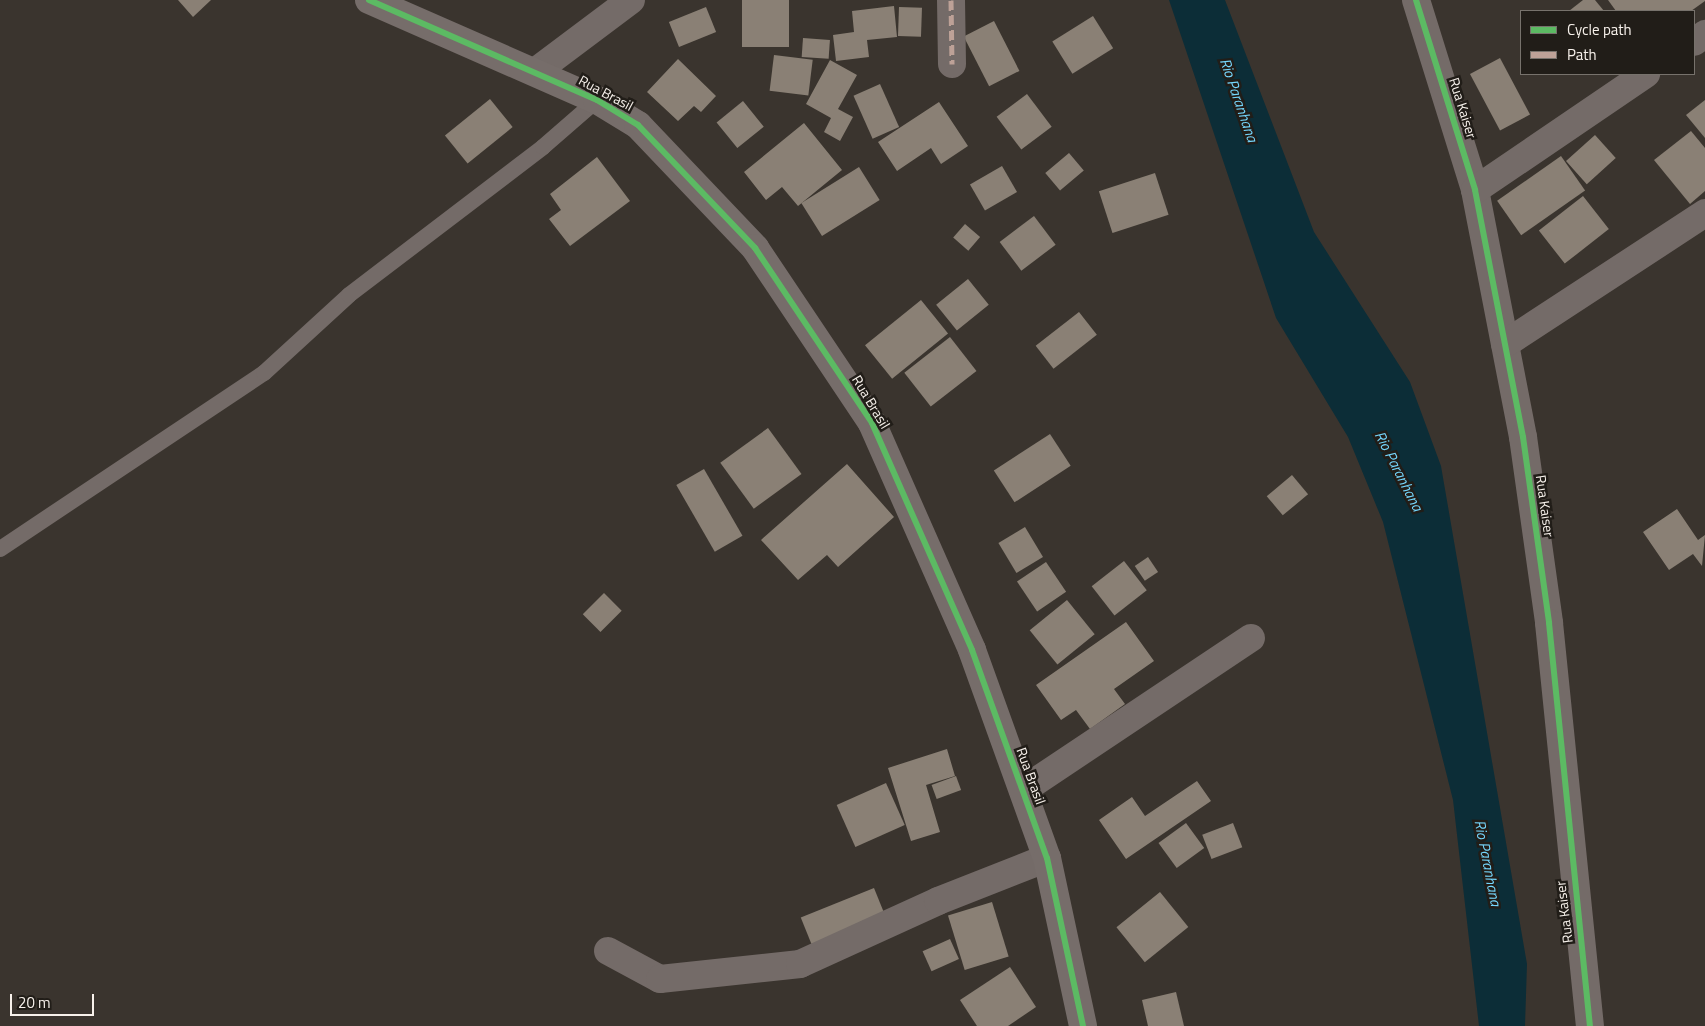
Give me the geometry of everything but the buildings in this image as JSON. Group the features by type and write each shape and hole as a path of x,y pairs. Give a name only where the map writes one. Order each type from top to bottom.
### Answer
{"street":[{"name":"Rua Brasil","path":"369,0 597,100 638,125 755,248 872,423 972,650 1047,858 1084,1026"},
{"path":"535,72 632,0"},
{"path":"951,0 952,64"},
{"name":"Rua Kaiser","path":"1416,0 1475,190 1505,344 1549,624 1590,1026"},
{"path":"1475,190 1645,75"},
{"path":"1505,344 1705,213"},
{"path":"1023,790 1251,638"},
{"path":"608,951 660,979 800,964 938,901 1047,858"}],"lane":[{"path":"0,549 264,373 349,295 543,147 597,100"}],"water":[{"name":"Rio Paranhana","path":"1169,0 1225,0 1314,232 1410,382 1441,466 1527,964 1525,1026 1479,1026 1453,800 1383,522 1348,437 1276,318"}],"marked path":[{"path":"951,0 952,64"}],"cycle path":[{"path":"369,0 597,100 638,125 755,248 872,423 972,650 1047,858 1083,1026"},
{"path":"1416,0 1475,190 1523,437 1549,623 1590,1026"}]}
